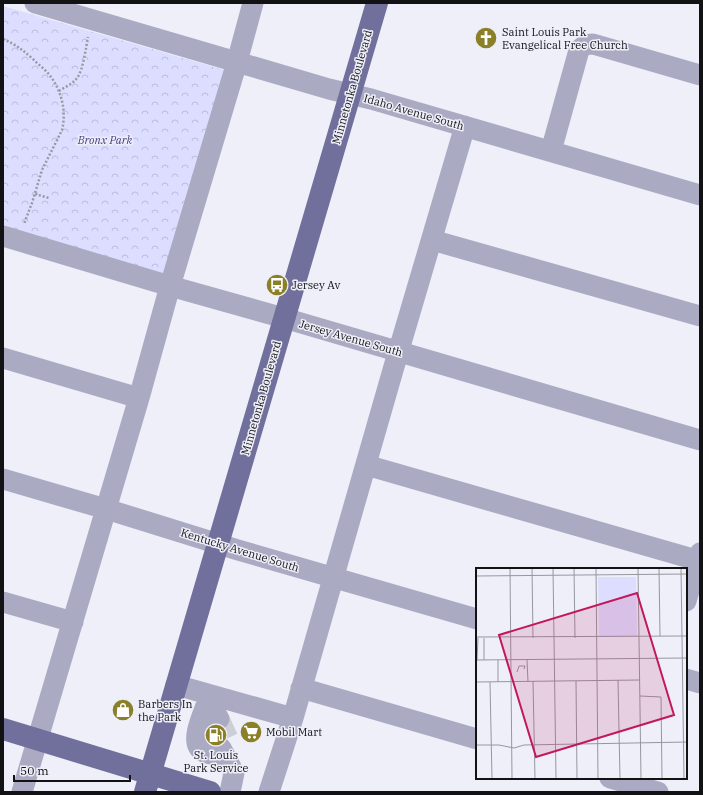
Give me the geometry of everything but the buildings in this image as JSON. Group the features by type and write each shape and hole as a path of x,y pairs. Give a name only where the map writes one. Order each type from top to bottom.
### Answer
{"main road":[{"name":"Minnetonka Boulevard","path":"147,783 377,3"},
{"path":"3,729 38,740 147,783 210,792"}],"street":[{"name":"Idaho Avenue South","path":"35,3 700,195"},
{"path":"22,792 139,398 170,286 237,62 253,3"},
{"path":"551,151 579,50 583,46 593,44 700,75"},
{"path":"270,792 293,718 465,126"},
{"name":"Jersey Avenue South","path":"11,238 170,286 700,440"},
{"path":"432,240 700,316"},
{"path":"3,358 139,398"},
{"path":"366,465 699,558 687,598"},
{"name":"Kentucky Avenue South","path":"3,479 333,578 476,619"},
{"path":"3,602 72,622"},
{"path":"687,679 700,683"},
{"path":"176,685 209,711 293,718"},
{"path":"301,688 476,739"},
{"path":"209,711 197,732 196,740 198,747 203,751 227,753 234,773 230,792"},
{"path":"613,779 658,792"}],"path":[{"path":"58,91 77,79 82,69 88,37 94,20"},
{"path":"3,39 19,47 48,73 58,91 64,111 64,124 60,136 42,170 35,194 11,238"},
{"path":"35,194 49,198"}],"green space":[{"name":"Bronx Park","path":"3,6 228,71 166,274 3,226"}],"tunnel":[{"path":"219,719 230,743"}],"place":[{"name":"Saint Louis Park Evangelical Free Church","path":"486,38"},
{"name":"Jersey Av","path":"277,285"},
{"name":"Barbers In the Park","path":"123,710"},
{"name":"Mobil Mart","path":"251,732"},
{"name":"St. Louis Park Service","path":"216,735"}]}
